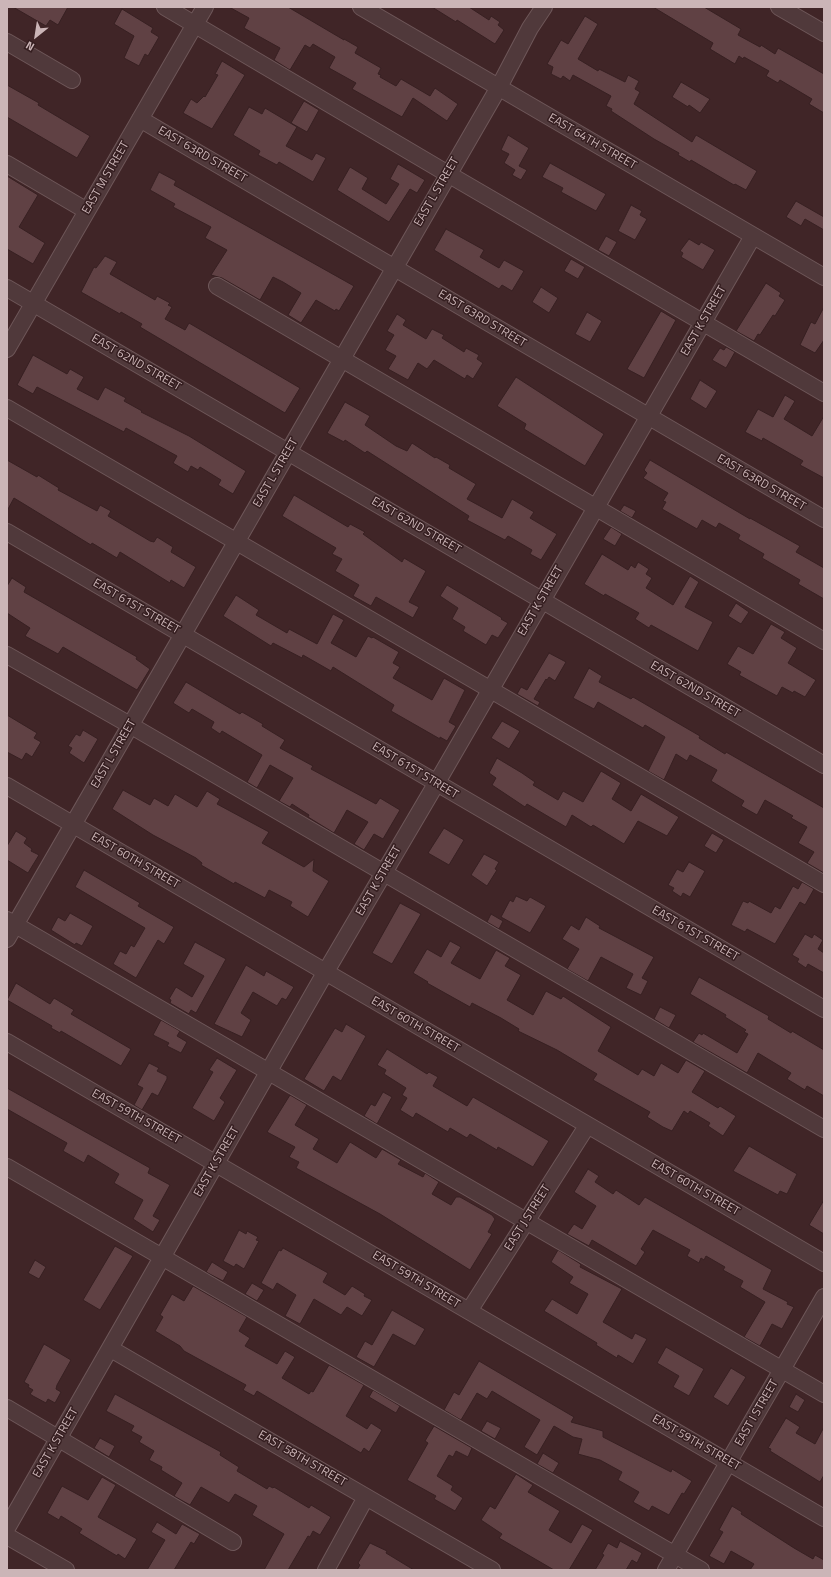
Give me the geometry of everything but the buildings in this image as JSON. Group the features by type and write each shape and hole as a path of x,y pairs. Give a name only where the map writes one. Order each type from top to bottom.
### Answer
{"street":[{"path":"166,7 448,174 824,393"},
{"name":"EAST M STREET","path":"7,349 205,7"},
{"name":"EAST 64TH STREET","path":"361,7 824,277"},
{"name":"EAST L STREET","path":"7,939 11,922 73,825 394,266 499,87 530,28 544,7"},
{"path":"779,7 824,34"},
{"path":"7,42 72,80"},
{"name":"EAST 63RD STREET","path":"140,119 394,266 648,417 824,519"},
{"path":"7,164 87,211"},
{"name":"EAST K STREET","path":"7,1528 111,1349 325,973 753,236"},
{"path":"216,286 824,641"},
{"name":"EAST 62ND STREET","path":"7,288 824,765"},
{"path":"7,408 824,884"},
{"name":"EAST 61ST STREET","path":"7,532 436,784 824,1009"},
{"path":"7,655 824,1129"},
{"name":"EAST 60TH STREET","path":"7,786 824,1263"},
{"path":"11,922 270,1070 824,1394"},
{"name":"EAST 59TH STREET","path":"7,1042 824,1518"},
{"name":"EAST J STREET","path":"469,1311 587,1126"},
{"path":"7,1167 701,1570"},
{"name":"EAST I STREET","path":"666,1570 824,1297"},
{"name":"EAST 58TH STREET","path":"111,1349 492,1570"},
{"path":"7,1408 233,1542"},
{"path":"326,1570 366,1497"},
{"path":"7,1536 66,1570"}]}
